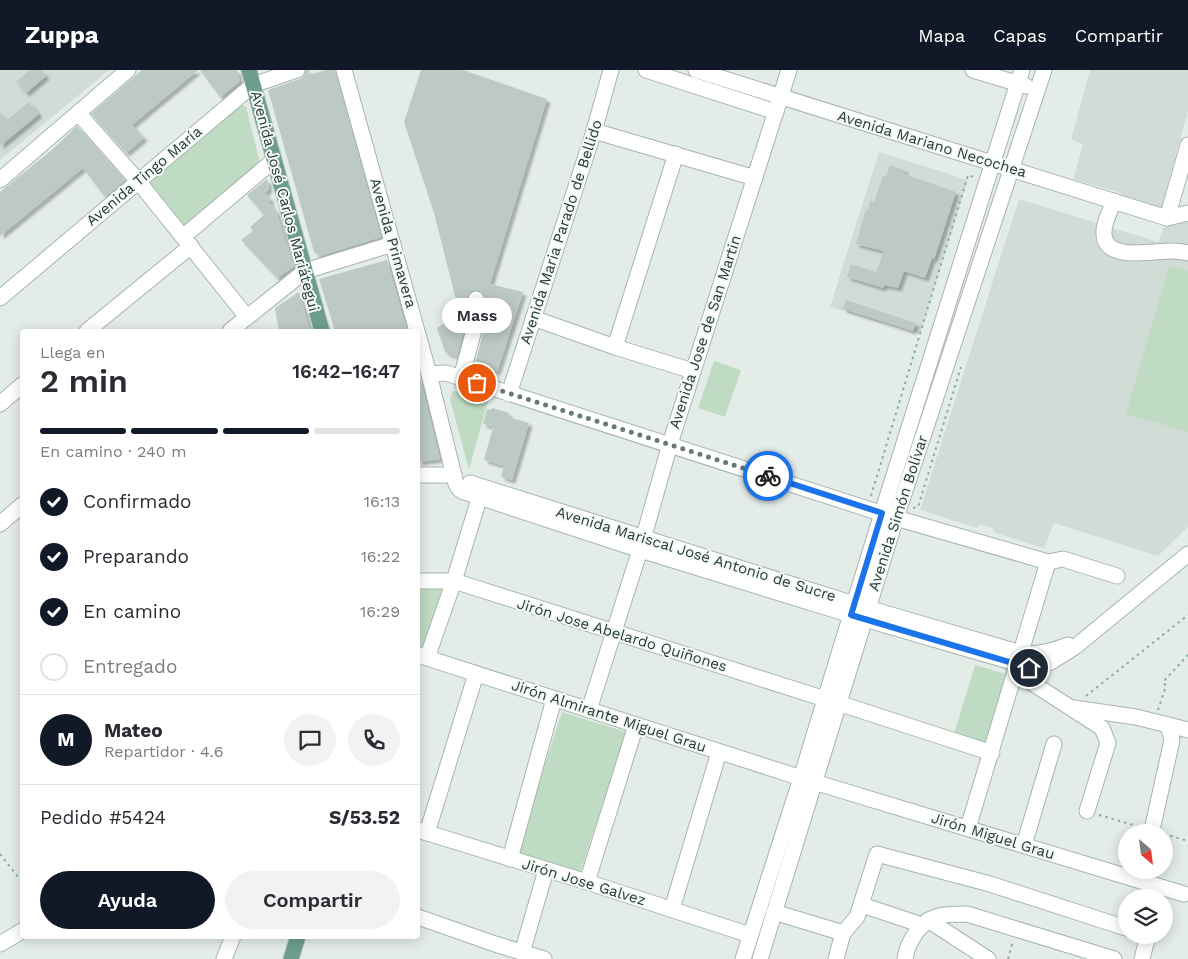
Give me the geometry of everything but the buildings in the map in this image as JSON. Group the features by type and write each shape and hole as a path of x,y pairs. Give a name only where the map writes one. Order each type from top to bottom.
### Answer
{"main road":[{"name":"Avenida José Carlos Mariátegui","path":"249,70 321,329"},
{"path":"291,959 297,939"}],"street":[{"path":"0,180 128,70"},
{"name":"Avenida Tingo María","path":"0,298 254,85 297,70"},
{"name":"Avenida Primavera","path":"344,70 417,329"},
{"name":"Avenida Maria Parado de Bellido","path":"509,394 594,130 611,70"},
{"name":"Avenida Mariano Necochea","path":"646,70 993,163 1167,218"},
{"name":"Avenida Mariano Necochea","path":"696,70 778,104"},
{"name":"Avenida Jose de San Martin","path":"589,710 642,543 670,444 789,70"},
{"path":"972,70 1020,77 1038,90"},
{"name":"Avenida Simón Bolívar","path":"889,516 967,303 1044,70"},
{"name":"Avenida Simón Bolívar","path":"743,959 807,780 839,703 859,612 889,516 950,298 1020,77"},
{"path":"78,113 188,241 247,317"},
{"path":"594,130 755,178"},
{"path":"1167,218 1181,191 1188,144"},
{"path":"615,347 676,154"},
{"path":"89,329 188,241 274,160"},
{"path":"1114,201 1104,236 1106,242 1111,247 1120,252 1131,254 1172,251 1188,253"},
{"path":"1167,218 1188,213"},
{"path":"232,329 305,271 393,244"},
{"path":"461,378 478,315 476,298"},
{"path":"950,298 967,303"},
{"path":"533,318 615,347 693,371"},
{"name":"Avenida Primavera","path":"420,339 454,475"},
{"path":"430,374 446,373 889,516 1048,562 1062,559 1117,576"},
{"path":"0,404 20,387"},
{"path":"420,475 454,475"},
{"name":"Avenida Mariscal José Antonio de Sucre","path":"454,475 481,492 1018,663 1031,654 1043,653 1089,635 1188,554"},
{"path":"422,657 454,581 481,492"},
{"path":"0,524 20,506"},
{"path":"968,828 1048,562"},
{"name":"Jirón Jose Abelardo Quiñones","path":"420,581 454,581 992,753"},
{"name":"Jirón Almirante Miguel Grau","path":"422,657 807,780"},
{"path":"1018,663 1070,708 1102,728 1108,743 1087,811"},
{"path":"422,831 476,674"},
{"path":"510,859 554,699"},
{"path":"1070,708 1092,710 1162,723 1188,730"},
{"path":"1159,824 1172,740 1162,723"},
{"path":"586,882 636,725"},
{"path":"1024,845 1054,744"},
{"path":"672,909 719,752"},
{"name":"Avenida Simón Bolívar","path":"760,959 774,912 807,780"},
{"name":"Jirón Miguel Grau","path":"807,780 1184,894"},
{"name":"Jirón Jose Galvez","path":"422,831 750,935"},
{"path":"836,959 843,933 857,917 862,905 877,854 990,884 1118,925"},
{"path":"522,952 546,870"},
{"path":"862,905 925,922 988,959"},
{"path":"774,912 843,933"},
{"path":"905,959 907,947 925,922 935,917 952,914 967,914 1114,959"},
{"path":"420,918 493,952 522,952 544,959"},
{"path":"0,944 20,932"},
{"path":"224,959 232,939"},
{"path":"1142,959 1146,944"}],"path":[{"path":"1070,708 1188,615"},
{"path":"1162,723 1166,686 1163,682 1188,655"},
{"path":"1087,811 1131,824"},
{"path":"1173,836 1188,841"},
{"path":"0,854 20,879"},
{"path":"1008,959 1017,930"}],"shaded area":[{"path":"0,70 109,70 0,160"},
{"path":"1090,70 1188,70 1188,111 1161,208 1122,196 1121,193 1073,179 1083,145 1071,139"},
{"path":"879,152 968,180 920,334 830,307"},
{"path":"1019,199 1158,242 1164,227 1188,220 1188,527 1158,556 1054,523 1044,548 995,533 993,528 980,525 977,528 920,510"}],"green space":[{"path":"240,104 246,107 261,167 187,230 147,182"},
{"path":"1169,266 1188,271 1188,432 1126,414"},
{"path":"714,361 741,370 725,417 698,408"},
{"path":"454,391 488,401 469,470 450,399"},
{"path":"420,586 441,588 441,592 424,648 420,649"},
{"path":"975,665 1009,675 988,744 954,734"},
{"path":"562,712 626,732 580,873 516,853"}],"way so far":[{"path":"477,383 768,476"}],"place":[{"name":"Mass","path":"477,383"}],"route":[{"path":"768,476 882,513 851,615 1029,668"}]}
